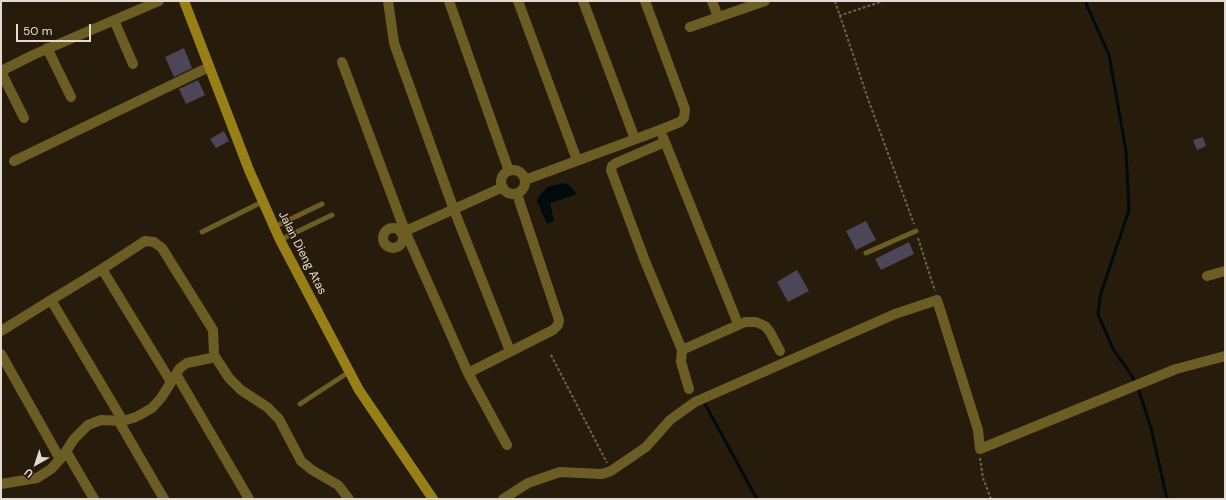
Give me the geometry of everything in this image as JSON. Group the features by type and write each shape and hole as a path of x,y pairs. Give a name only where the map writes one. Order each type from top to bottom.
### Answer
{"street":[{"path":"24,118 1,72 47,48 159,1"},
{"name":"Jalan Dieng Atas","path":"184,1 273,227 349,372 386,433 432,499"},
{"path":"388,1 394,43 454,210 510,351"},
{"path":"449,1 510,171"},
{"path":"518,1 578,160"},
{"path":"583,1 634,139"},
{"path":"525,180 680,122 686,114 645,1"},
{"path":"712,1 718,17"},
{"path":"690,27 765,1"},
{"path":"114,20 133,64"},
{"path":"47,48 71,97"},
{"path":"342,62 403,232 468,373 507,445"},
{"path":"14,161 209,67"},
{"path":"660,130 738,324"},
{"path":"665,142 616,163 612,166 611,170 645,261 682,350 681,362 689,389"},
{"path":"514,170 521,173 525,180 524,187 517,194 510,194 503,187 504,176 510,171 514,170"},
{"path":"403,232 503,187"},
{"path":"468,373 553,330 558,325 559,320 517,194"},
{"path":"1,331 145,241 154,242 162,248 213,330 214,355 228,378 241,390 267,407 279,419 301,461 312,470 338,485 349,499"},
{"path":"102,269 174,378 249,499"},
{"path":"1207,276 1225,271"},
{"path":"51,300 164,499"},
{"path":"503,499 528,483 560,472 602,474 611,471 646,447 670,420 694,402 896,314 937,300 978,430 980,449 1176,369 1225,356"},
{"path":"682,350 738,324 756,322 765,326 770,332 780,351"},
{"path":"1,354 63,455 94,499"},
{"path":"1,484 37,478 51,469 74,439 88,424 101,420 121,421 136,417 152,408 187,363 211,358 214,355"}],"lane":[{"path":"202,232 262,202"},
{"path":"273,227 322,204"},
{"path":"280,240 332,215"},
{"path":"866,253 916,231"},
{"path":"300,404 349,372"}],"path":[{"path":"834,1 916,231 937,300"},
{"path":"839,16 883,1"},
{"path":"551,355 611,471"},
{"path":"980,449 980,463 991,499"}],"shaded area":[{"path":"563,183 569,185 576,193 575,195 550,203 554,221 547,224 537,201 539,196 547,187"}],"building":[{"path":"184,48 192,68 174,77 165,57"},
{"path":"198,80 205,95 186,104 179,89"},
{"path":"224,131 229,141 216,148 210,139"},
{"path":"1203,137 1206,146 1197,150 1193,140"},
{"path":"866,221 876,240 856,250 846,231"},
{"path":"909,242 914,254 881,270 875,259"},
{"path":"797,270 809,291 788,302 777,282"}],"waterway":[{"path":"1085,1 1109,55 1126,151 1129,210 1100,296 1098,314 1113,349 1132,376 1139,391 1151,428 1167,499"},
{"path":"705,404 757,499"}]}
